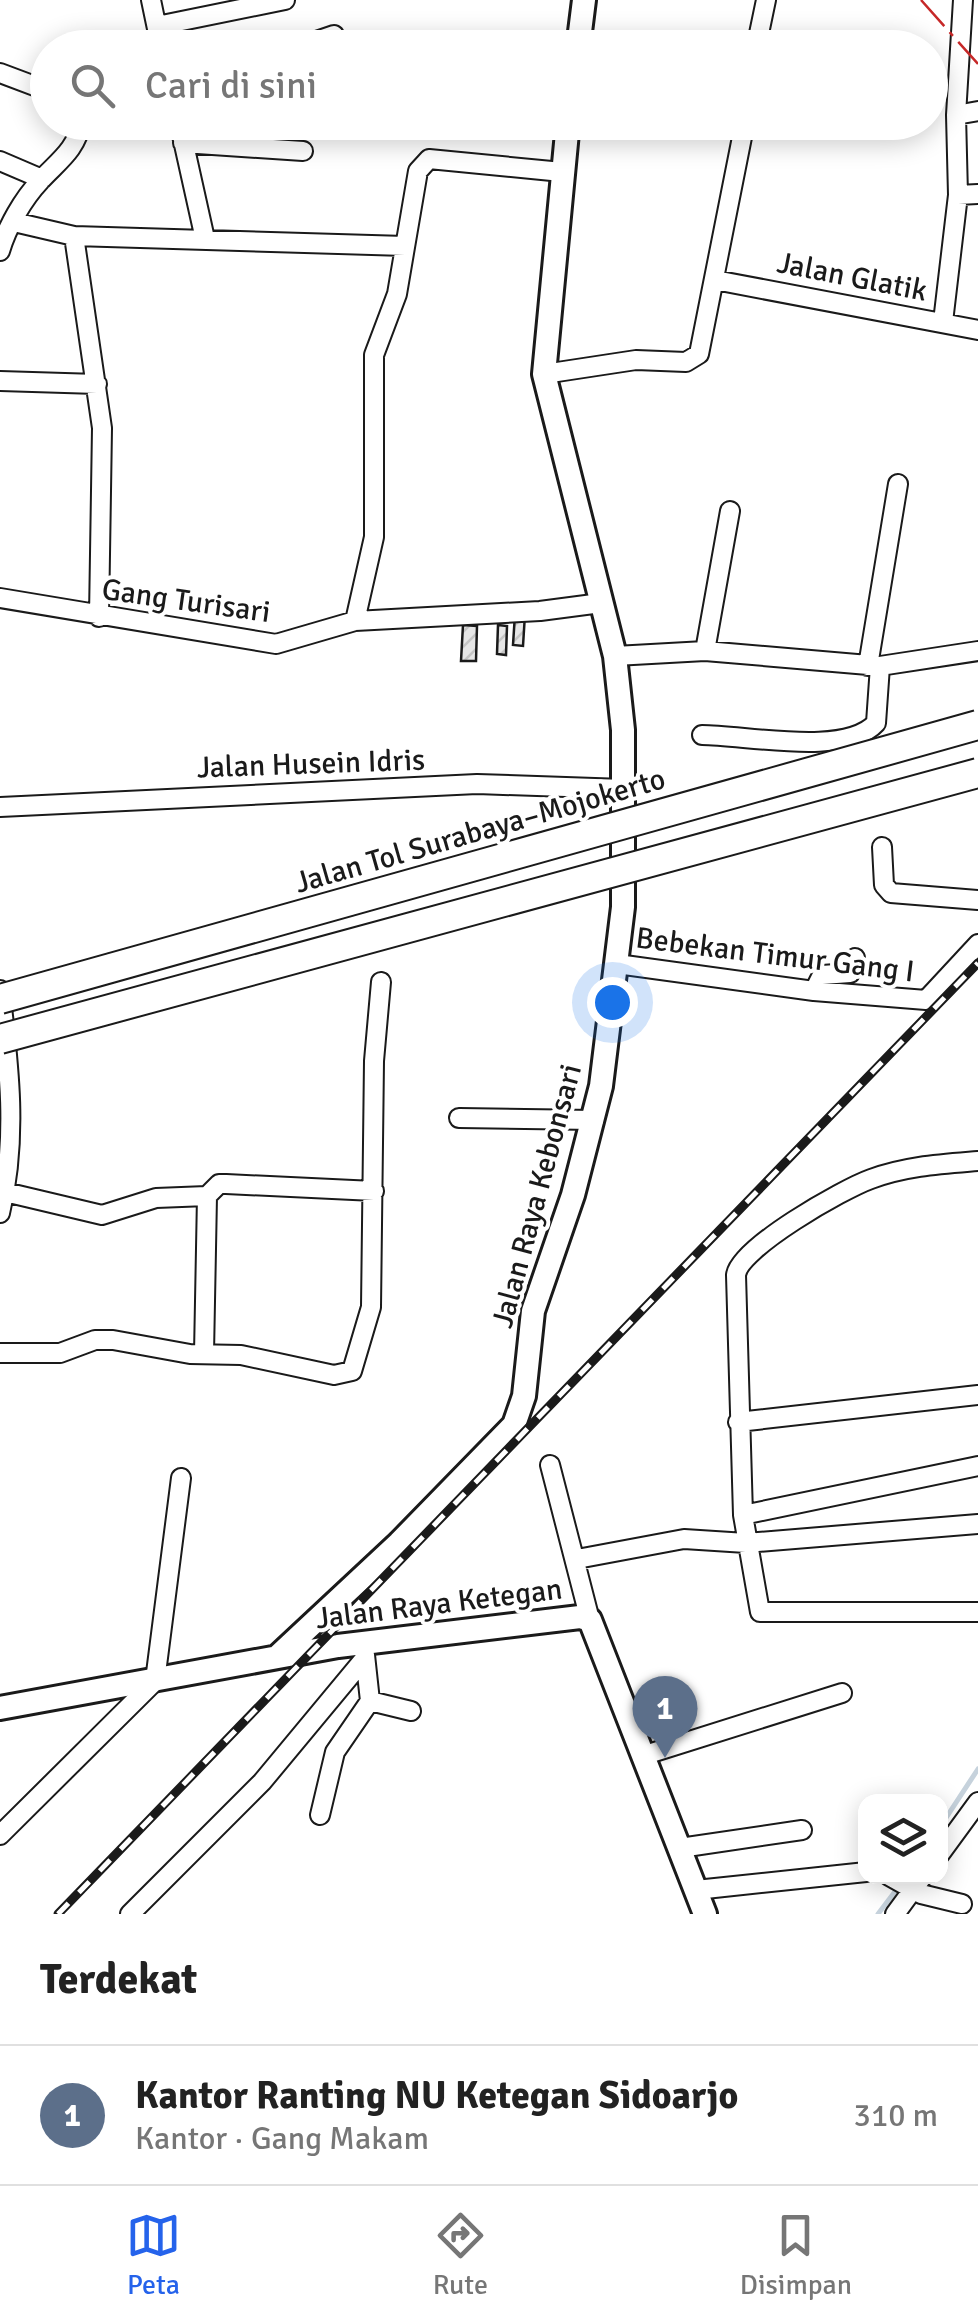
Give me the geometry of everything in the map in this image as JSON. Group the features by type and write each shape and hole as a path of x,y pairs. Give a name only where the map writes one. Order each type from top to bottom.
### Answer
{"highway":[{"name":"Jalan Tol Surabaya–Mojokerto","path":"0,998 978,725"},
{"path":"0,1040 978,773"}],"main road":[{"path":"580,30 584,0"},
{"name":"Jalan Raya Kebonsari","path":"274,1656 399,1543 514,1426 524,1396 532,1311 594,1120 623,906 624,789 614,656 544,374 566,140"},
{"name":"Jalan Raya Ketegan","path":"0,1708 274,1656 366,1651 580,1617 590,1620 705,1914"}],"street":[{"path":"150,0 157,30"},
{"path":"156,26 284,0"},
{"path":"760,30 766,0"},
{"path":"943,322 958,195 956,115 962,0"},
{"path":"0,73 30,84"},
{"path":"956,115 978,111"},
{"path":"0,250 7,228 42,179 58,167 77,140"},
{"path":"183,140 204,239"},
{"path":"544,374 617,362 695,358 715,280 741,140"},
{"path":"184,143 303,152"},
{"path":"355,621 374,537 374,355 396,294 418,171 429,159 562,172"},
{"path":"0,161 42,179"},
{"path":"958,195 978,194"},
{"path":"7,228 74,236 405,246"},
{"path":"74,236 102,428 99,617"},
{"name":"Jalan Glatik","path":"715,280 978,330"},
{"path":"0,380 97,384"},
{"path":"702,735 834,742 862,733 876,723 874,666 898,484"},
{"path":"705,651 730,511"},
{"name":"Gang Turisari","path":"0,598 261,644 276,644 355,621 602,603"},
{"path":"614,656 705,651 874,666 978,651"},
{"name":"Jalan Husein Idris","path":"0,808 477,784 624,789"},
{"path":"882,847 884,885 891,893 978,900"},
{"name":"Bebekan Timur Gang I","path":"617,964 814,990 926,1000 978,944"},
{"path":"814,990 822,974 850,972 855,958"},
{"path":"0,1353 60,1353 95,1340 112,1340 204,1354 241,1355 334,1374 352,1370 371,1307 374,1061 381,982"},
{"path":"0,990 12,1086 0,1213"},
{"path":"459,1118 594,1120"},
{"path":"978,1161 926,1165 870,1179 824,1203 742,1258 736,1270 738,1422 746,1543 757,1605 764,1614 978,1612"},
{"path":"4,1183 102,1215 156,1198 208,1196"},
{"path":"204,1354 208,1196 218,1184 374,1191"},
{"path":"738,1422 978,1395"},
{"path":"550,1465 578,1558 590,1620"},
{"path":"744,1515 978,1466"},
{"path":"0,1835 155,1681 180,1478"},
{"path":"578,1558 684,1539 746,1543 978,1524"},
{"path":"320,1816 335,1752 370,1701 366,1651"},
{"path":"130,1914 262,1782 366,1651"},
{"path":"645,1755 842,1693"},
{"path":"370,1701 411,1711"},
{"path":"948,1843 978,1802"},
{"path":"680,1848 802,1830"},
{"path":"696,1890 858,1873"},
{"path":"895,1914 903,1884"},
{"path":"912,1884 962,1904"}],"building":[{"path":"515,614 525,614 523,646 513,645"},
{"path":"463,625 477,626 476,661 461,661"},
{"path":"498,625 507,626 506,655 497,654"}],"waterway":[{"path":"948,1815 978,1769"},
{"path":"878,1914 900,1885"}],"railway":[{"path":"58,1914 978,963"}],"power":[{"path":"921,0 948,30"},
{"path":"948,30 978,64"}],"place":[{"name":"Kantor Ranting NU Ketegan Sidoarjo","path":"665,1758"}]}
